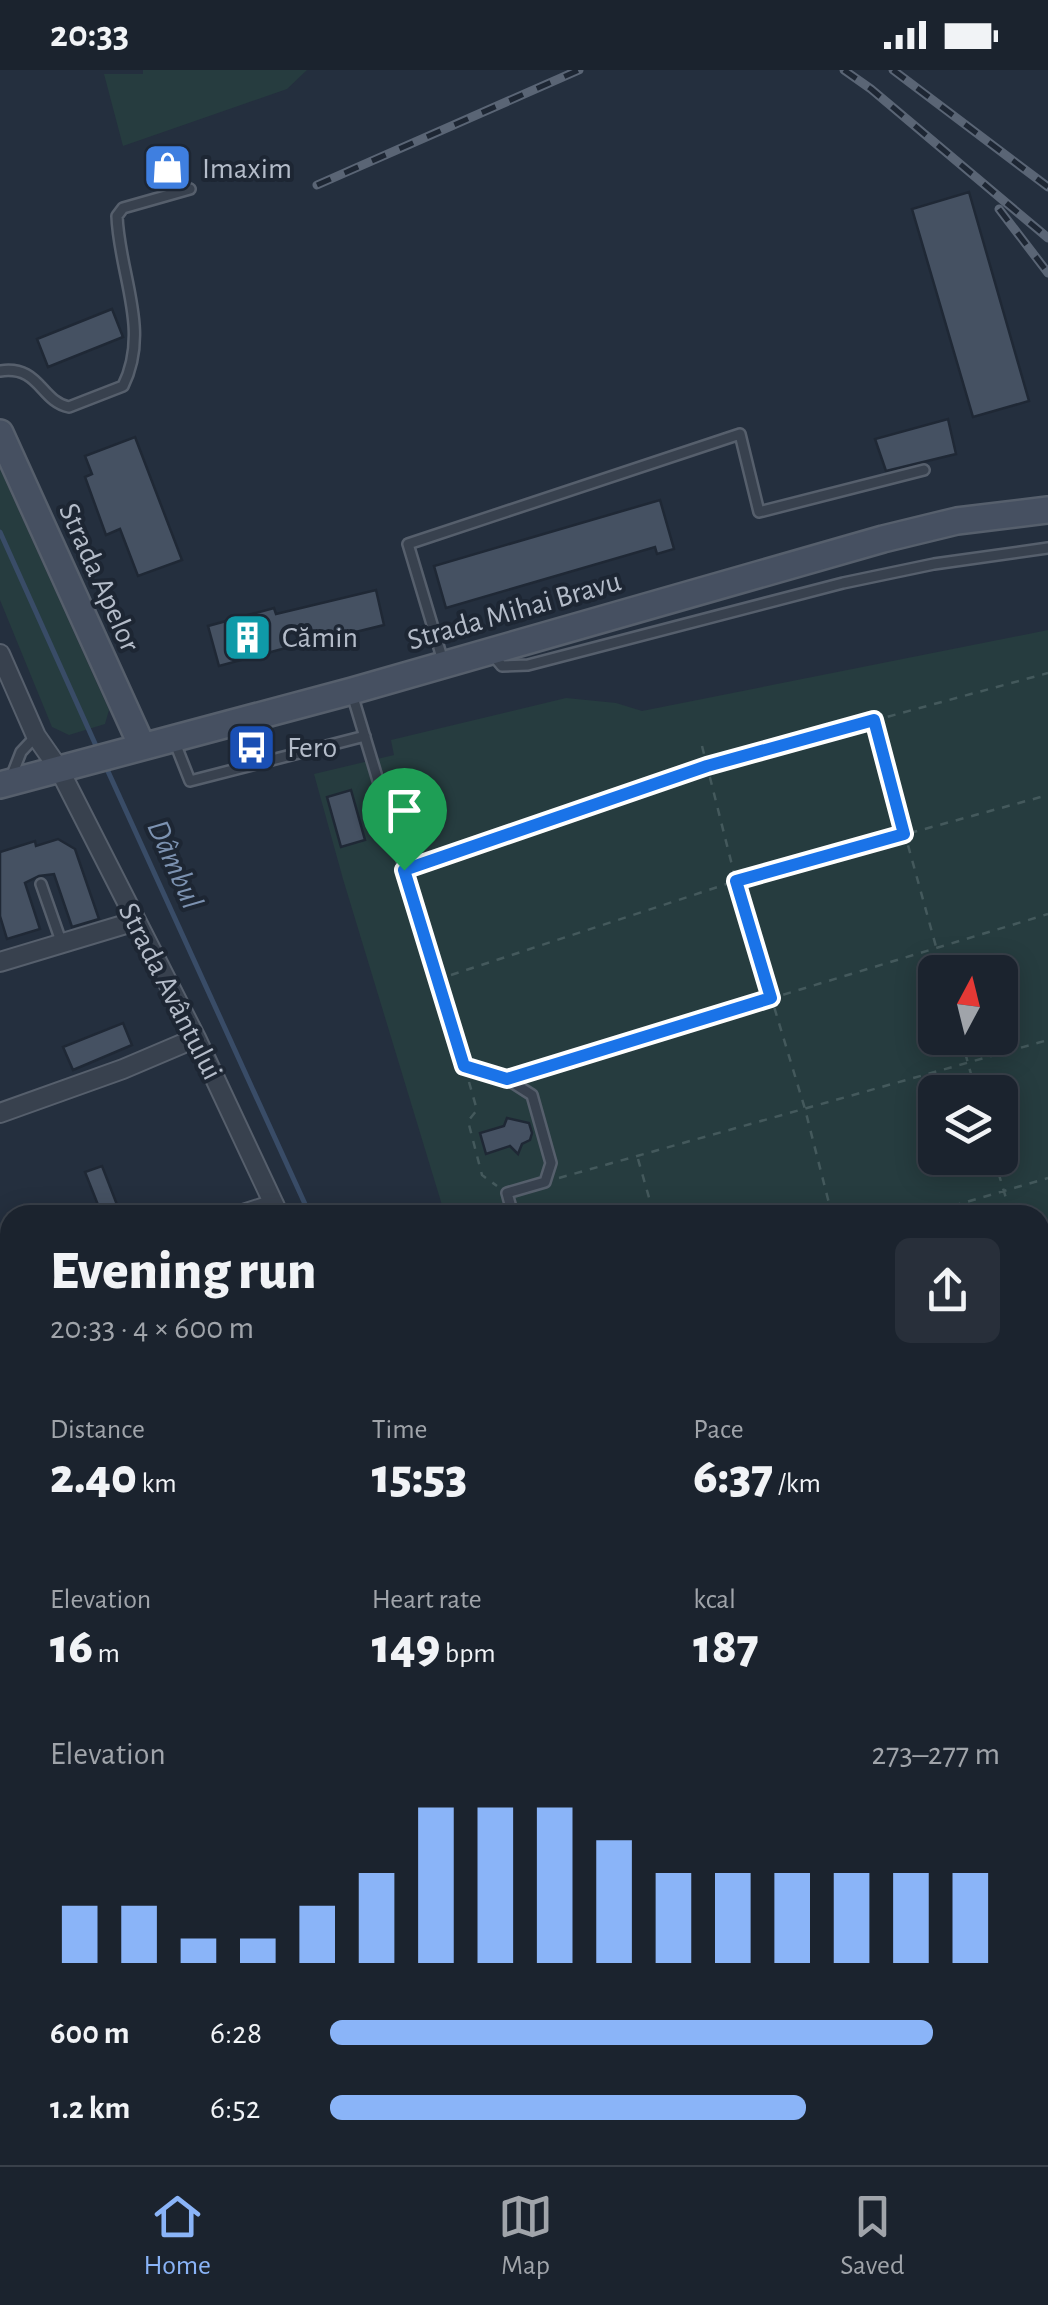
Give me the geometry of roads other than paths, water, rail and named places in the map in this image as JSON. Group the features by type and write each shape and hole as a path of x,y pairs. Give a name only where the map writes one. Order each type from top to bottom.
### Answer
{"main road":[{"name":"Strada Apelor","path":"0,433 142,746"},
{"name":"Strada Mihai Bravu","path":"5,783 352,691 900,534 958,521 1048,510"}],"street":[{"name":"Strada Avântului","path":"0,654 36,736 67,767 136,922 275,1205"},
{"path":"0,962 136,922"},
{"path":"0,1114 196,1038"}],"lane":[{"path":"0,371 21,370 38,381 60,405 69,407 123,386 132,367 136,341 117,216 123,208 190,189"},
{"path":"444,664 408,544 740,434 759,512 924,470"},
{"path":"490,651 502,666 528,665 842,583 934,564 1048,548"},
{"path":"352,691 464,1066 507,1079 532,1094 550,1163 545,1182 507,1192 510,1205"},
{"path":"5,783 21,752 36,736"},
{"path":"173,738 190,782 364,736"},
{"path":"41,884 62,944"}],"waterway":[{"name":"Dâmbul","path":"0,532 97,748"},
{"name":"Dâmbul","path":"106,767 305,1205"}],"railway":[{"path":"317,185 579,70"},
{"path":"844,70 1048,238"},
{"path":"893,70 1048,187"},
{"path":"999,209 1048,273"}],"place":[{"name":"Imaxim","path":"167,168"},
{"name":"Cămin","path":"247,637"},
{"name":"Fero","path":"252,747"}]}
